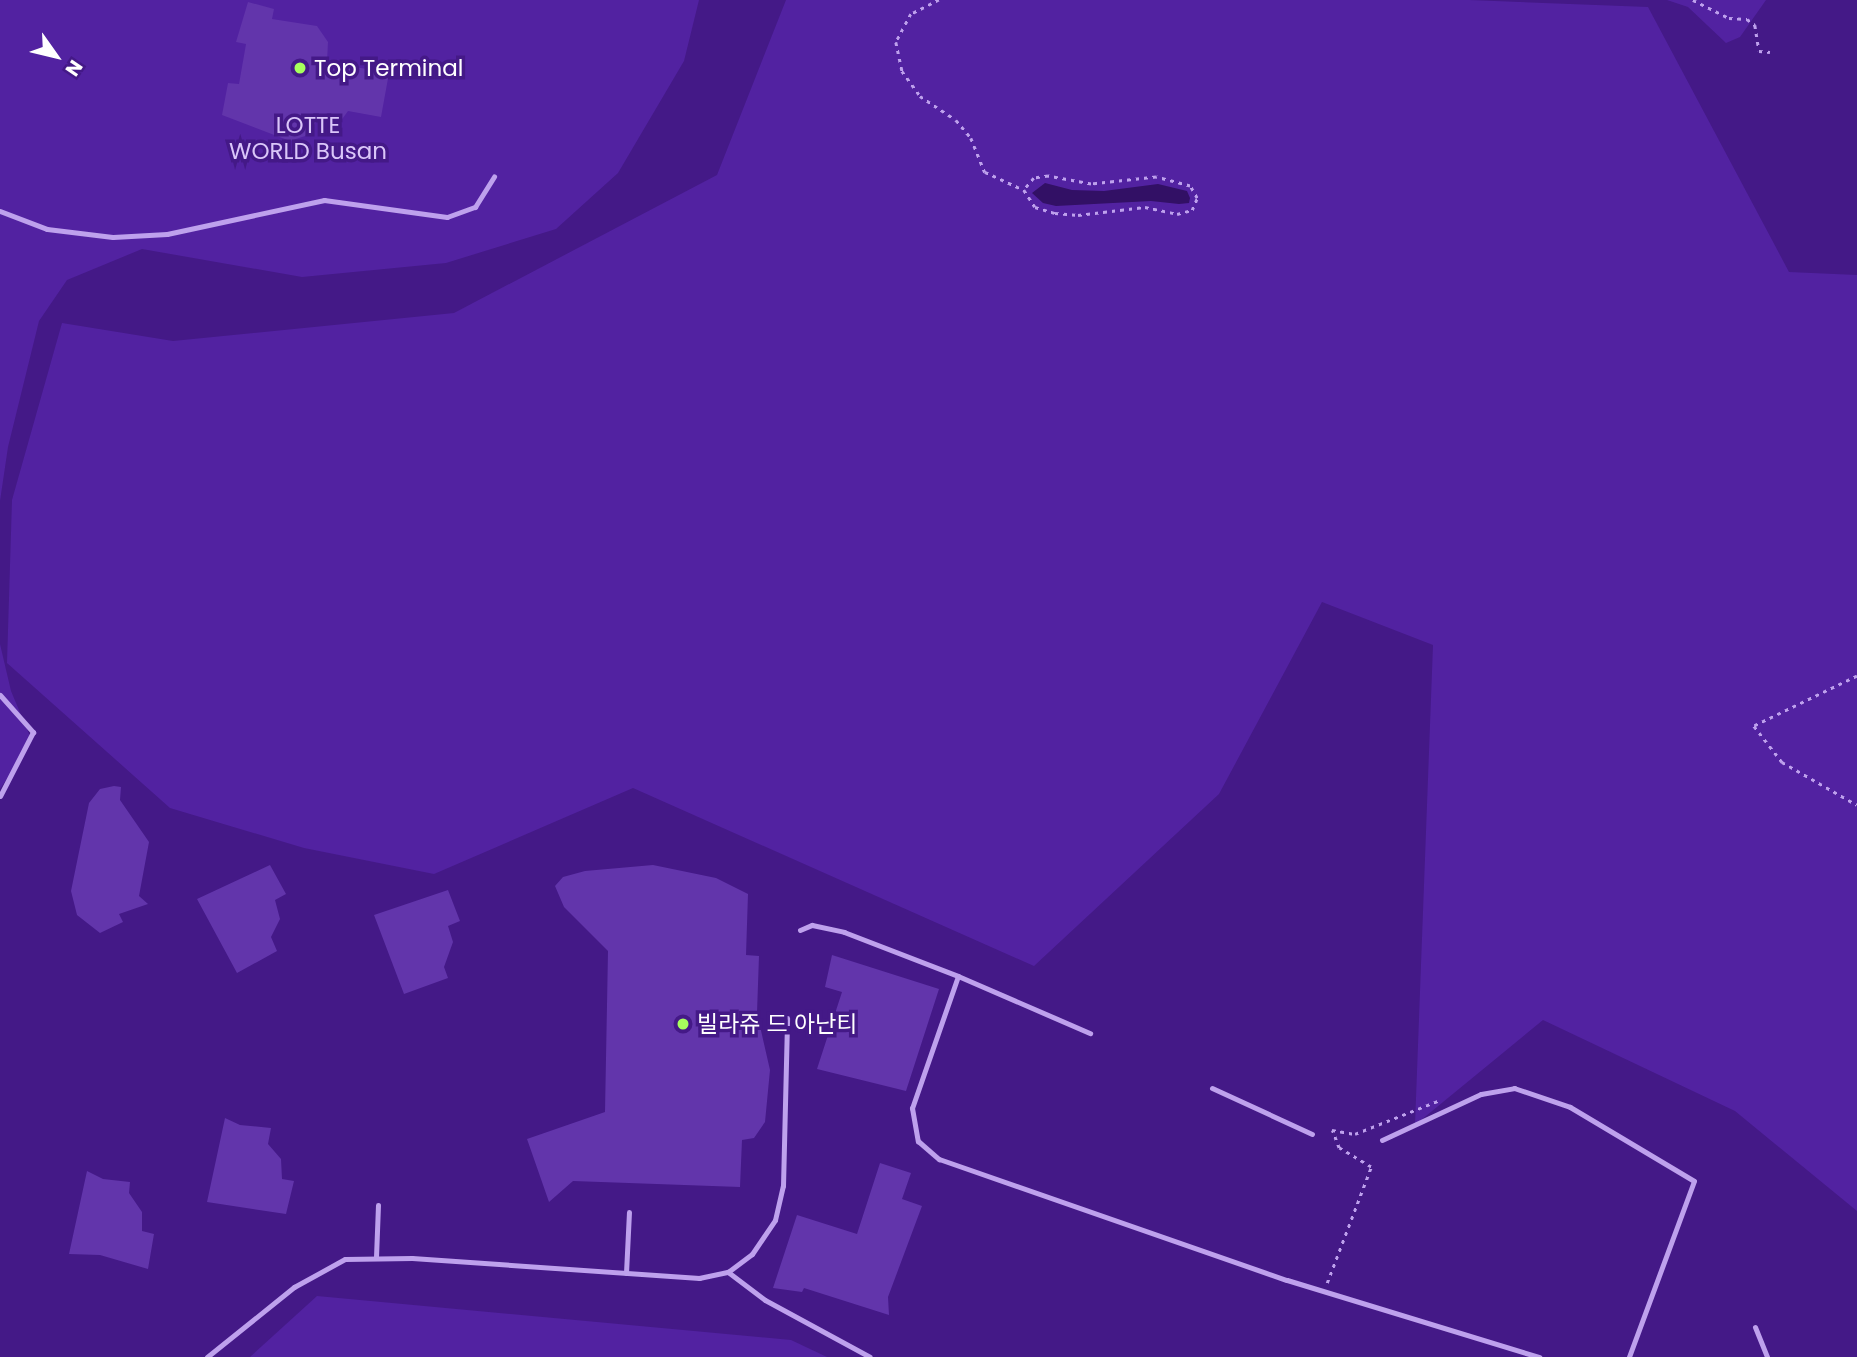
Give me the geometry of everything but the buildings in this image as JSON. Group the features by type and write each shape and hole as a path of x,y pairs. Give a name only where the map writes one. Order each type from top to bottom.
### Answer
{"lane":[{"path":"0,211 47,229 113,237 176,232 324,200 447,217 475,207 494,176"},
{"path":"0,695 33,732 0,796"},
{"path":"800,930 812,925 844,932 958,976 1090,1033"},
{"path":"958,976 912,1108 913,1126 926,1151 1118,1223 1539,1357"},
{"path":"207,1357 294,1287 345,1259 376,1257 699,1278 728,1272 752,1254 775,1220 783,1186 787,1018"},
{"path":"1212,1088 1312,1134"},
{"path":"1382,1140 1481,1094 1514,1088 1570,1107 1694,1181 1629,1357"},
{"path":"376,1257 378,1205"},
{"path":"626,1273 629,1212"},
{"path":"728,1272 765,1300 870,1357"},
{"path":"1755,1327 1767,1357"}],"path":[{"path":"939,0 911,14 896,42 902,71 920,96 956,120 971,138 985,172 1024,190 1035,207 1078,215 1136,208 1177,214 1192,210 1197,198 1190,186 1156,177 1091,184 1048,176 1034,178 1024,190"},
{"path":"1693,0 1728,18 1755,25 1759,51 1770,52"},
{"path":"1857,676 1754,726 1782,762 1857,805"},
{"path":"1324,1289 1371,1167 1339,1148 1332,1130 1355,1134 1448,1097"}],"green space":[{"name":"LOTTE WORLD Busan","path":"0,0 699,0 684,61 618,173 556,229 446,263 302,277 142,249 67,280 39,321 8,447 0,501"},
{"path":"786,0 1469,0 1648,7 1789,272 1857,275 1857,1211 1735,1111 1543,1020 1415,1125 1433,645 1322,602 1219,794 1034,966 633,788 434,874 304,848 170,808 7,663 12,500 62,323 173,341 454,313 717,175"},
{"path":"1667,0 1766,0 1740,37 1726,43 1688,7"},
{"path":"0,644 11,691 32,741 0,789"},
{"path":"317,1296 791,1340 827,1357 250,1357"}],"shaded area":[{"path":"1045,183 1072,190 1104,191 1158,184 1187,191 1190,198 1189,203 1179,204 1151,201 1056,206 1043,203 1032,193"}],"place":[{"name":"Top Terminal","path":"300,68"},
{"name":"빌라쥬 드 아난티","path":"683,1024"}]}
